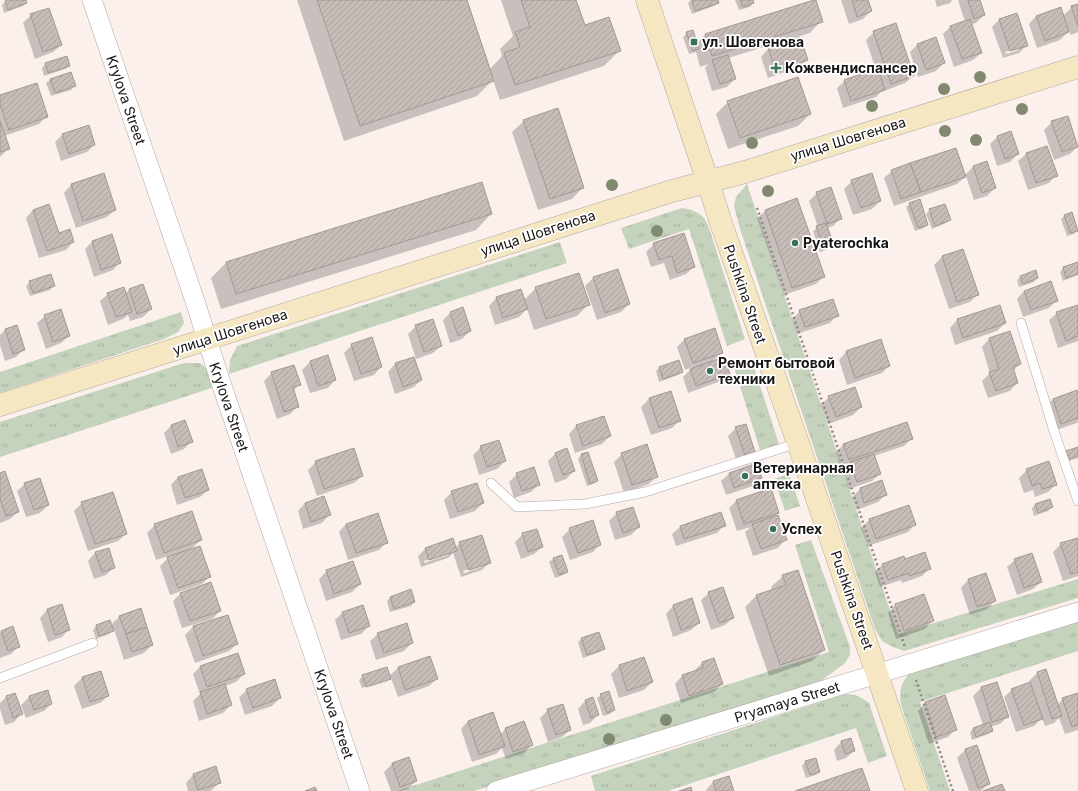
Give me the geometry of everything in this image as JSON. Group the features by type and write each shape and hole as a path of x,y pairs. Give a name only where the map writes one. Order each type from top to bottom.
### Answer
{"main road":[{"name":"Pushkina Street","path":"646,0 720,220 878,674 917,791"},
{"name":"улица Шовгенова","path":"0,405 672,191 752,169 1078,67"}],"street":[{"name":"Krylova Street","path":"92,0 360,791"},
{"name":"Pryamaya Street","path":"496,791 1078,612"}],"lane":[{"path":"1021,323 1054,431 1078,501"},
{"path":"491,483 517,507 585,504 645,492 798,443"},
{"path":"0,678 93,643"}],"path":[{"path":"757,208 952,791"}],"green space":[{"path":"747,184 898,634 1078,579 1078,598 904,651 882,641 875,629 740,229 734,206 736,197"},
{"path":"682,208 700,214 708,224 745,339 727,346 689,229 629,249 621,228"},
{"path":"560,242 567,263 229,374 230,360 237,346"},
{"path":"181,312 184,323 178,332 164,339 0,393 0,372"},
{"path":"752,361 779,444 760,450 734,367"},
{"path":"184,363 200,363 206,368 215,387 0,457 0,422"},
{"path":"789,474 800,506 785,511 774,479"},
{"path":"811,540 850,647 850,655 845,663 821,681 748,706 474,791 397,791 829,652 795,545"},
{"path":"1078,621 1078,651 920,702 950,791 930,791 901,705 901,688 910,673"},
{"path":"845,694 858,696 869,703 887,756 868,763 856,728 668,791 595,791 591,776"}],"building":[{"path":"26,0 27,3 8,10 5,1"},
{"path":"317,0 467,0 494,81 360,126"},
{"path":"521,0 576,0 585,25 609,17 621,51 515,85 504,53 520,47 515,32 530,27"},
{"path":"692,0 718,0 719,3 695,11"},
{"path":"740,0 753,0 754,3 743,7"},
{"path":"816,0 823,22 712,56 705,34"},
{"path":"852,0 868,0 872,11 857,17"},
{"path":"968,0 980,0 985,15 974,19"},
{"path":"1078,4 1078,26 1071,6"},
{"path":"1061,7 1069,32 1045,41 1036,16"},
{"path":"49,8 62,45 43,52 30,14"},
{"path":"1017,13 1028,46 1010,51 999,19"},
{"path":"970,19 982,53 962,59 950,26"},
{"path":"896,23 914,76 891,84 873,31"},
{"path":"693,30 699,49 693,51 686,32"},
{"path":"800,37 808,60 776,71 768,48"},
{"path":"936,37 945,63 926,70 917,44"},
{"path":"728,55 736,79 720,84 712,60"},
{"path":"67,56 70,66 48,73 45,63"},
{"path":"878,68 885,90 851,101 844,80"},
{"path":"71,72 76,86 55,93 50,79"},
{"path":"798,77 811,114 740,138 727,101"},
{"path":"37,83 48,117 9,130 0,104 0,95"},
{"path":"558,108 584,188 550,199 523,120"},
{"path":"1068,116 1078,147 1062,152 1051,121"},
{"path":"0,121 10,149 0,152"},
{"path":"89,125 95,145 69,154 62,134"},
{"path":"1011,131 1019,154 1005,159 997,136"},
{"path":"1047,146 1058,176 1036,183 1026,153"},
{"path":"956,148 966,177 921,192 910,163"},
{"path":"987,161 996,188 982,193 973,166"},
{"path":"910,163 921,192 901,199 891,170"},
{"path":"104,173 116,210 83,221 71,184"},
{"path":"872,173 881,201 861,208 851,180"},
{"path":"482,182 492,214 236,294 226,262"},
{"path":"831,187 842,219 827,224 816,192"},
{"name":"Pyaterochka","path":"797,198 825,277 792,288 765,210"},
{"path":"920,199 928,225 918,228 909,203"},
{"path":"49,204 59,233 70,229 74,242 47,251 33,210"},
{"path":"945,204 951,220 935,226 929,209"},
{"path":"1072,212 1078,231 1070,233 1064,215"},
{"path":"826,223 834,245 824,249 816,226"},
{"path":"684,233 695,267 677,273 672,256 659,260 653,243"},
{"path":"112,234 121,263 101,270 92,241"},
{"path":"963,249 979,295 957,302 942,256"},
{"path":"1078,262 1078,274 1066,278 1063,267"},
{"path":"618,269 630,304 605,313 593,277"},
{"path":"1036,270 1038,278 1023,284 1020,276"},
{"path":"579,273 590,305 546,319 535,287"},
{"path":"51,274 55,286 33,293 29,281"},
{"path":"1051,281 1058,301 1031,310 1024,291"},
{"path":"143,284 152,309 137,314 129,289"},
{"path":"124,287 132,312 116,317 107,293"},
{"path":"521,289 528,309 503,318 496,297"},
{"path":"833,299 839,316 805,327 799,310"},
{"path":"1000,305 1006,323 963,338 957,319"},
{"path":"1078,305 1078,336 1066,341 1056,312"},
{"path":"463,307 471,331 458,336 450,312"},
{"path":"61,309 70,336 53,342 44,315"},
{"path":"433,319 442,346 424,352 415,325"},
{"path":"17,325 25,350 13,354 5,329"},
{"path":"715,328 723,353 693,363 684,339"},
{"path":"1010,331 1021,364 1013,367 1018,383 996,391 989,372 999,369 989,338"},
{"path":"372,337 382,367 361,374 351,344"},
{"path":"881,339 890,366 855,378 846,351"},
{"path":"328,355 336,380 318,386 310,361"},
{"path":"414,357 422,380 403,387 395,363"},
{"name":"Ремонт бытовой техники","path":"724,357 730,374 696,386 690,369"},
{"path":"679,360 683,372 663,379 659,367"},
{"path":"294,365 301,385 293,387 299,407 284,412 271,372"},
{"path":"855,387 862,407 836,417 828,396"},
{"path":"1077,390 1078,418 1061,424 1053,399"},
{"path":"671,391 681,421 659,428 649,398"},
{"path":"604,416 611,436 583,446 576,425"},
{"path":"185,420 193,442 178,447 171,425"},
{"path":"907,422 913,439 849,460 843,444"},
{"path":"746,424 755,452 745,455 735,427"},
{"path":"499,440 506,461 487,467 480,446"},
{"path":"647,444 658,477 632,485 621,453"},
{"path":"1078,447 1078,456 1069,459 1066,451"},
{"path":"354,448 363,476 324,489 315,461"},
{"path":"567,448 575,471 563,475 555,453"},
{"path":"588,452 598,481 590,484 581,454"},
{"path":"874,454 881,474 857,482 850,462"},
{"path":"1049,461 1057,485 1042,489 1040,483 1032,486 1026,469"},
{"name":"Ветеринарная аптека","path":"757,463 762,478 734,488 729,473"},
{"path":"534,467 540,485 522,491 516,473"},
{"path":"202,469 209,490 185,498 178,477"},
{"path":"5,471 19,512 6,516 0,499 0,473"},
{"path":"40,478 49,505 34,510 24,483"},
{"path":"882,480 887,495 864,503 860,488"},
{"path":"477,483 484,503 458,512 451,491"},
{"path":"771,488 779,513 744,524 736,500"},
{"path":"113,492 127,534 95,544 81,502"},
{"path":"324,496 331,515 311,522 305,503"},
{"path":"1050,499 1053,507 1038,513 1035,504"},
{"path":"909,505 916,525 876,539 869,519"},
{"path":"633,507 640,527 623,533 616,512"},
{"path":"192,511 202,540 164,553 154,524"},
{"path":"721,512 726,526 684,539 680,526"},
{"path":"378,513 388,543 356,553 346,524"},
{"path":"778,515 787,540 761,549 752,524"},
{"path":"593,520 601,545 578,553 569,528"},
{"path":"537,529 543,547 528,552 522,533"},
{"path":"482,535 491,563 469,570 459,542"},
{"path":"453,538 457,551 429,560 425,548"},
{"path":"1078,538 1078,572 1071,574 1060,543"},
{"path":"200,546 211,577 178,588 167,557"},
{"path":"109,548 115,568 102,572 95,552"},
{"path":"925,552 931,569 909,576 909,573 888,580 882,564 904,556 905,559"},
{"path":"1032,553 1042,582 1024,588 1014,559"},
{"path":"562,555 568,572 559,575 553,558"},
{"path":"353,561 361,584 334,594 326,570"},
{"path":"798,570 825,650 780,665 756,595 786,585 782,575"},
{"path":"986,573 996,601 977,607 968,579"},
{"path":"211,582 221,611 190,621 180,593"},
{"path":"723,587 734,618 719,623 708,592"},
{"path":"411,589 415,602 394,609 390,597"},
{"path":"924,594 934,621 904,631 895,604"},
{"path":"692,598 700,623 681,630 673,605"},
{"path":"62,604 70,630 55,635 47,609"},
{"path":"363,605 370,626 349,633 342,612"},
{"path":"141,608 147,627 126,634 119,616"},
{"path":"228,615 238,644 203,656 193,626"},
{"path":"110,620 114,631 99,636 96,625"},
{"path":"407,623 413,643 384,653 377,633"},
{"path":"13,626 20,647 8,651 1,631"},
{"path":"147,627 153,645 132,652 126,634"},
{"path":"599,632 605,649 587,655 581,638"},
{"path":"238,653 245,674 207,687 200,666"},
{"path":"430,656 438,679 405,690 398,667"},
{"path":"644,657 653,682 627,691 619,665"},
{"path":"714,658 723,684 689,696 682,675 703,668 702,662"},
{"path":"387,667 391,679 366,687 362,675"},
{"path":"1046,669 1062,716 1052,719 1037,672"},
{"path":"101,671 109,696 90,702 82,677"},
{"path":"275,679 281,698 253,708 246,689"},
{"path":"997,682 1009,717 992,722 981,687"},
{"path":"1030,682 1043,719 1024,725 1011,689"},
{"path":"225,684 232,705 207,714 200,692"},
{"path":"48,690 52,704 34,710 29,696"},
{"path":"609,691 615,710 607,713 600,694"},
{"path":"15,693 23,714 13,718 6,696"},
{"path":"1078,693 1078,725 1072,727 1062,698"},
{"path":"945,695 957,730 936,737 925,702"},
{"path":"593,697 599,715 591,718 585,700"},
{"path":"563,704 571,730 556,735 547,709"},
{"path":"493,712 505,746 479,755 468,721"},
{"path":"524,721 533,745 513,752 505,728"},
{"path":"990,722 993,731 976,737 973,728"},
{"path":"851,738 855,751 845,754 841,741"},
{"path":"977,745 990,784 978,788 965,749"},
{"path":"409,757 417,781 400,787 392,763"},
{"path":"816,758 820,772 810,775 805,761"},
{"path":"216,766 221,783 198,790 193,774"},
{"path":"862,768 870,791 795,791"},
{"path":"729,776 734,791 716,791 713,781"},
{"path":"1002,784 1005,791 983,791"},
{"path":"315,787 317,791 305,791"},
{"path":"691,787 692,791 679,791"}],"place":[{"name":"ул. Шовгенова","path":"694,42"},
{"name":"Кожвендиспансер","path":"776,68"},
{"name":"Pyaterochka","path":"795,243"},
{"name":"Ремонт бытовой техники","path":"710,371"},
{"name":"Ветеринарная аптека","path":"745,476"},
{"name":"Успех","path":"773,529"}]}
